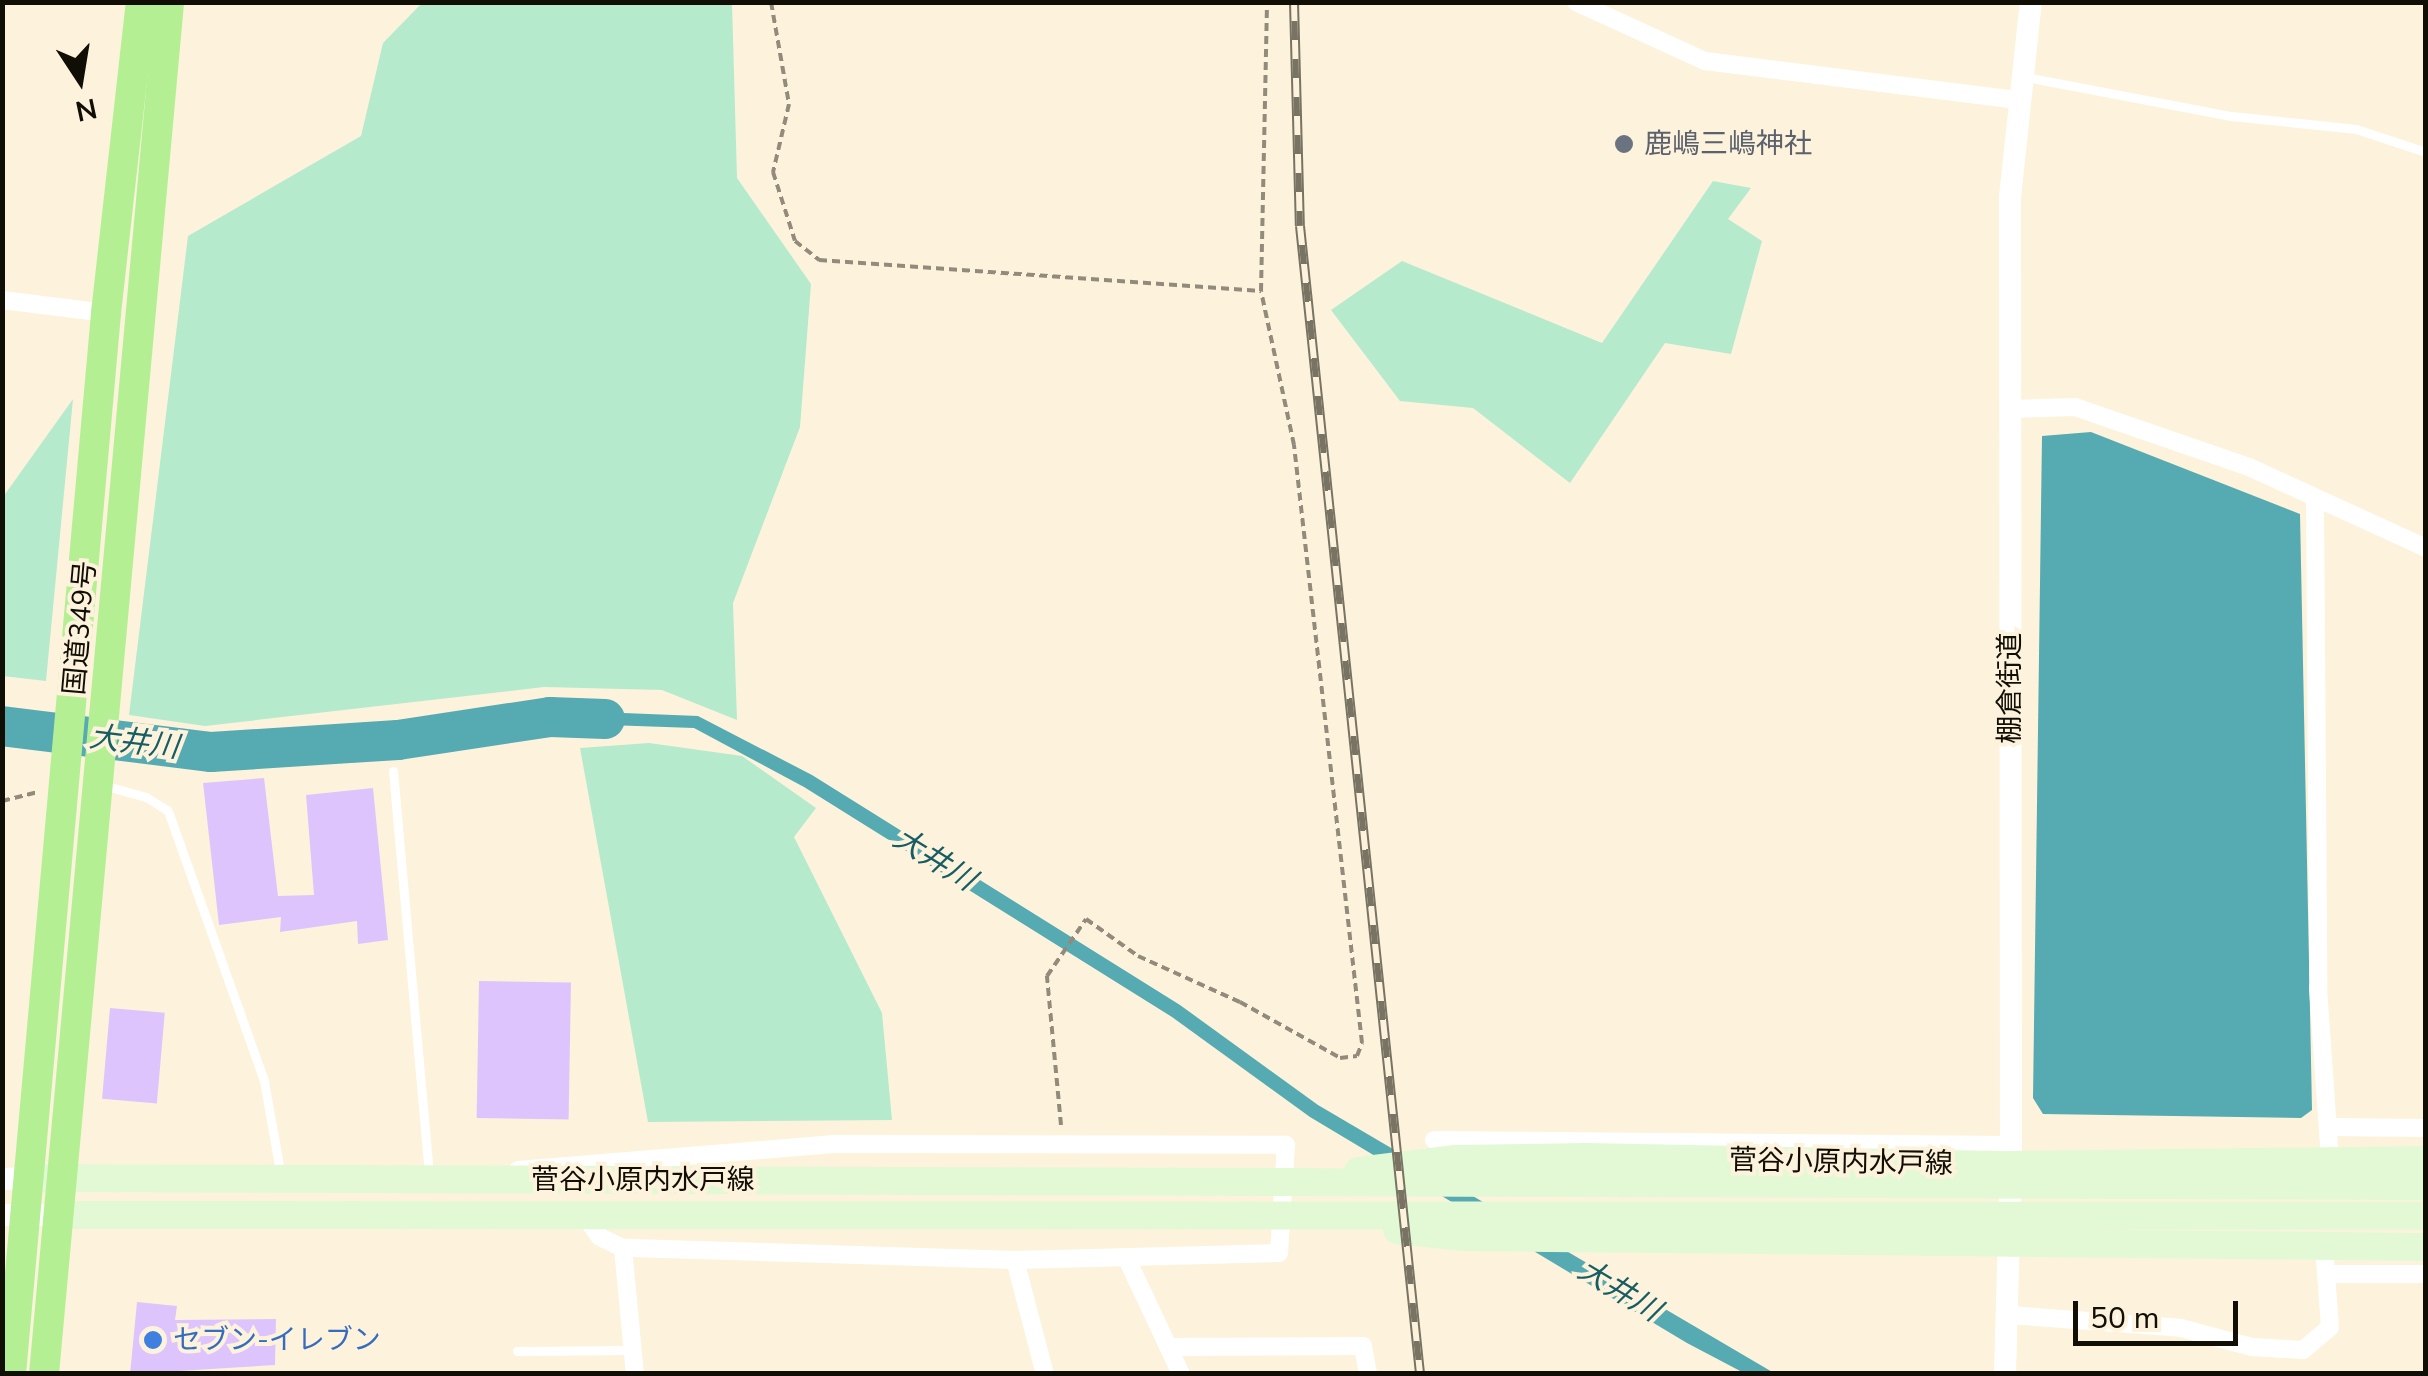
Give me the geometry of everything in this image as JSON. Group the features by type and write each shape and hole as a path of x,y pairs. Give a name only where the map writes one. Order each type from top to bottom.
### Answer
{"highway":[{"name":"国道349号","path":"88,704 106,313 142,2"},
{"name":"国道349号","path":"44,1374 62,1178 88,704 168,2"},
{"name":"国道349号","path":"11,1374 16,1178 82,775"}],"main road":[{"name":"菅谷小原内水戸線","path":"1257,1182 1455,1159 2011,1155 2426,1160"},
{"name":"菅谷小原内水戸線","path":"16,1178 1257,1182 2053,1200 2426,1216"},
{"name":"菅谷小原内水戸線","path":"59,1215 1259,1215 2053,1200 2426,1186"},
{"name":"菅谷小原内水戸線","path":"1259,1215 1461,1236 2010,1245 2328,1261 2426,1247"}],"street":[{"path":"1576,2 1704,61 2017,100"},
{"name":"棚倉街道","path":"2005,1374 2010,1315 2011,1155 2010,197 2017,100 2031,2"},
{"path":"2,300 106,313"},
{"path":"2011,409 2075,407 2249,467 2315,501 2426,548"},
{"path":"2315,501 2318,988 2330,1159"},
{"path":"2328,1127 2426,1128"},
{"path":"476,1180 532,1166 834,1144 1062,1139 1286,1145 1279,1253 1015,1260 623,1248 600,1237 584,1215"},
{"path":"1434,1140 2011,1155"},
{"path":"14,1215 59,1215"},
{"path":"623,1248 635,1374"},
{"path":"1126,1257 1181,1374"},
{"path":"1015,1260 1045,1374"},
{"path":"2010,1315 2181,1328 2252,1347 2303,1350 2330,1326 2328,1261 2426,1274"},
{"path":"1168,1347 1363,1346 1368,1374"}],"lane":[{"path":"2021,76 2231,116 2356,129 2426,152"},
{"path":"393,771 429,1179"},
{"path":"82,775 120,787 168,812 264,1081 282,1178"},
{"path":"517,1351 633,1350"}],"path":[{"path":"770,2 789,104 773,172 795,241 819,260 1260,290"},
{"path":"1062,1139 1047,976 1086,919 1138,956 1240,1002 1340,1058 1357,1056 1362,1043 1294,444 1260,290 1267,2"},
{"path":"2,801 82,775"}],"green space":[{"path":"422,3 732,3 737,178 811,284 800,427 733,603 737,720 662,690 544,687 205,726 129,715 188,236 361,136 383,43"},
{"path":"1713,181 1751,188 1728,219 1762,241 1731,354 1665,343 1570,483 1473,408 1400,401 1331,310 1402,261 1602,343"},
{"path":"73,399 46,681 3,676 3,497"},
{"path":"649,743 742,756 816,808 794,837 882,1013 892,1120 648,1122 580,748"}],"water":[{"path":"2091,432 2300,514 2312,1110 2301,1118 2043,1114 2033,1098 2042,436"},
{"path":"549,710 698,716 812,775 1180,1005 1318,1105 1774,1373 1744,1373 1687,1343 1310,1117 1172,1017 804,787 694,728 550,723"}],"building":[{"path":"264,778 278,896 314,895 306,795 373,788 388,940 358,944 357,921 280,932 281,917 219,925 203,783"},
{"path":"479,981 571,983 569,1120 477,1118"},
{"path":"110,1008 165,1013 157,1103 102,1099"},
{"path":"137,1302 177,1306 175,1320 276,1319 275,1365 130,1374"}],"waterway":[{"name":"大井川","path":"2,726 211,752 398,740 550,717 605,719"}],"railway":[{"path":"1294,2 1300,226 1420,1374"}],"place":[{"name":"鹿嶋三嶋神社","path":"1624,144"},
{"name":"セブン-イレブン","path":"153,1340"}]}
